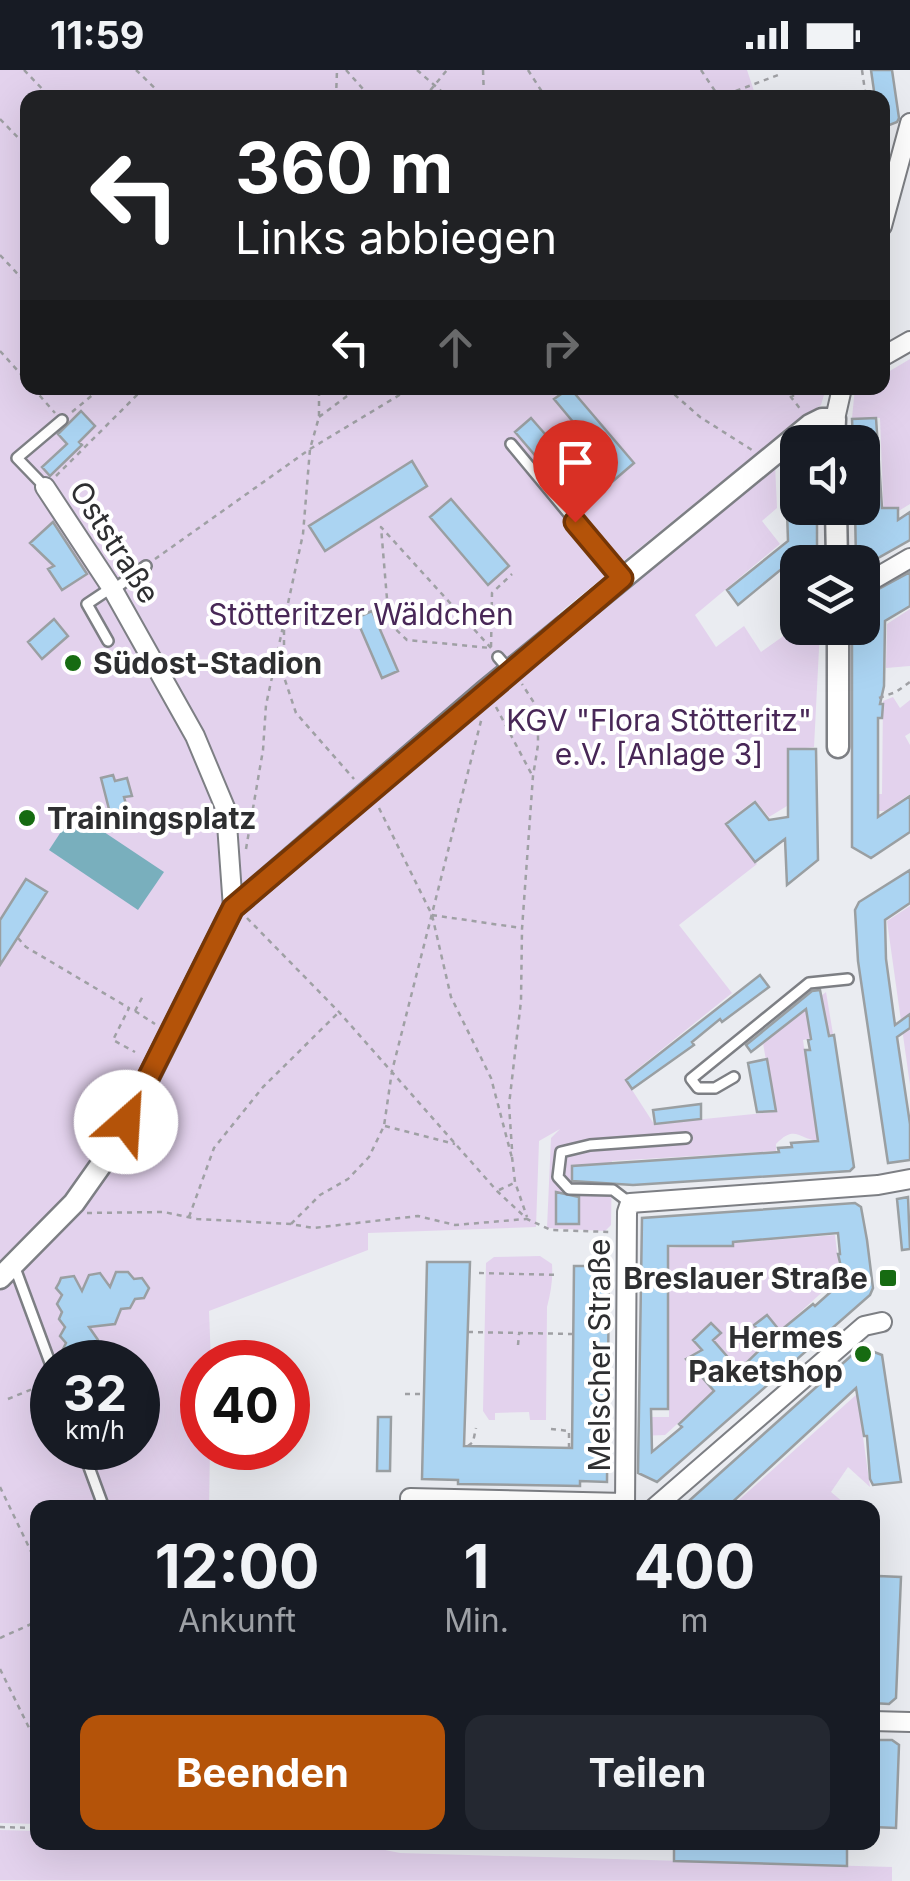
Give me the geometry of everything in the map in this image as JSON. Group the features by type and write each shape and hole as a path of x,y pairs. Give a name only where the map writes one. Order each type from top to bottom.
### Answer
{"street":[{"path":"890,197 910,123"},
{"path":"835,425 840,395"},
{"path":"7,1272 74,1203 116,1145 233,908 486,694 499,658 622,578 810,424 822,418 835,419"},
{"name":"Oststraße","path":"44,488 112,589 191,728 226,810 233,908"},
{"path":"880,576 910,558"},
{"path":"838,645 838,747"},
{"path":"630,1203 878,1185 910,1179"},
{"name":"Melscher Straße","path":"625,1500 630,1203"},
{"path":"663,1500 864,1326 882,1322"},
{"path":"880,1721 910,1722"}],"lane":[{"path":"44,488 17,458 62,420"},
{"path":"510,444 622,578"},
{"path":"108,641 87,604 146,566"},
{"path":"734,1077 709,1089 698,1088 691,1079 809,983 848,979"},
{"path":"630,1203 614,1190 569,1189 558,1177 561,1152 590,1145 686,1138"},
{"path":"7,1272 39,1340"},
{"path":"91,1470 104,1500"}],"path":[{"path":"24,70 43,90"},
{"path":"136,70 157,90"},
{"path":"346,70 364,90"},
{"path":"417,70 442,90"},
{"path":"430,90 447,70"},
{"path":"738,90 781,74"},
{"path":"0,119 20,140"},
{"path":"0,255 20,276"},
{"path":"0,351 20,373"},
{"path":"39,395 62,420 92,395"},
{"path":"44,488 137,395"},
{"path":"246,852 263,750 266,705 303,534 319,395"},
{"path":"319,417 349,395"},
{"path":"146,566 310,449 399,395"},
{"path":"675,395 700,417 757,454"},
{"path":"790,395 810,424"},
{"path":"565,449 585,474"},
{"path":"775,463 780,464"},
{"path":"556,498 594,466 607,482"},
{"path":"499,658 407,640 389,623 381,527 528,690 538,709 520,1001 509,1105 515,1182 527,1218"},
{"path":"499,658 492,594 512,574"},
{"path":"284,624 284,677 296,713 382,810 432,914 451,996 491,1078 512,1158"},
{"path":"879,698 910,682"},
{"path":"486,694 533,776"},
{"path":"291,1224 370,1157 384,1126 392,1071 486,694"},
{"path":"233,908 250,920 339,1012 497,1191 527,1218 551,1230 627,1233"},
{"path":"432,914 522,929"},
{"path":"18,938 26,948 158,1026"},
{"path":"135,1011 144,994"},
{"path":"129,1008 113,1040 135,1052"},
{"path":"189,1218 214,1148 263,1088 339,1012"},
{"path":"384,1126 456,1144"},
{"path":"497,1191 515,1182"},
{"path":"74,1203 87,1213 99,1215 164,1212 189,1218 303,1226 418,1216 455,1225 527,1218"},
{"path":"300,1214 303,1226"},
{"path":"479,1273 559,1275"},
{"path":"468,1332 574,1334"},
{"path":"518,1345 519,1333"},
{"path":"8,1399 30,1390"},
{"path":"406,1394 424,1394"},
{"path":"468,1446 476,1428"},
{"path":"551,1428 569,1431 569,1448"},
{"path":"0,1487 30,1549"},
{"path":"0,1638 30,1625"},
{"path":"0,1670 30,1730"},
{"path":"0,1826 30,1828"}],"green space":[{"path":"0,70 747,70 754,90 20,90 20,395 824,395 821,405 792,425 780,425 780,434 558,614 557,637 775,464 777,508 762,521 780,544 695,615 716,647 744,626 761,652 780,639 780,645 819,645 814,747 788,750 787,806 769,817 755,800 726,822 757,864 679,925 732,993 625,1079 654,1124 775,1112 763,1043 826,992 833,1034 803,1040 818,1141 793,1134 776,1144 776,1151 612,1161 611,1225 605,1231 547,1228 551,1138 560,1129 539,1141 536,1227 368,1233 368,1250 209,1311 210,1340 180,1340 180,1470 210,1470 209,1500 30,1500 30,1824 0,1823"},
{"path":"910,359 910,504 884,520 880,418 852,418 854,395 890,395 890,371"},
{"path":"910,609 910,666 886,668 887,624"},
{"path":"893,697 900,708 910,700 910,733 905,736 910,745 910,794 885,811 853,811 852,794 882,794 883,701"},
{"path":"910,906 910,1085 887,921"},
{"path":"835,1235 840,1276 665,1435 639,1436 640,1417 669,1417 669,1248"},
{"path":"540,1256 552,1264 547,1307 546,1420 530,1420 529,1412 495,1413 495,1420 489,1420 483,1411 486,1263 494,1257"},
{"path":"857,1394 870,1487 848,1467 831,1492 841,1500 739,1500"},
{"path":"0,1830 30,1831 30,1850 385,1850 892,1867 892,1881 0,1880"}],"water":[{"path":"74,812 164,872 138,910 49,850"}],"building":[{"path":"871,70 892,70 897,122 890,125 890,90 874,90"},
{"path":"576,395 634,463 612,482 592,459 599,453 554,399"},
{"path":"81,411 95,426 79,442 82,445 50,476 42,467 67,444 58,434"},
{"path":"531,418 579,473 562,487 515,432"},
{"path":"876,418 876,425 852,425 852,419"},
{"path":"412,461 427,486 325,551 309,526"},
{"path":"880,478 882,508 898,508 898,520 910,512 910,540 880,557 880,545 856,545 855,525 880,525"},
{"path":"451,499 509,566 488,585 430,517"},
{"path":"53,522 87,574 62,590 48,569 54,566 30,543"},
{"path":"787,525 817,525 817,545 783,545 788,541"},
{"path":"780,547 780,570 738,605 727,590"},
{"path":"910,572 910,606 885,621 882,718 878,718 878,817 910,796 910,832 871,858 852,847 852,645 880,645 880,588"},
{"path":"372,611 398,671 382,678 356,618"},
{"path":"54,619 68,636 42,659 28,642"},
{"path":"788,749 816,749 818,860 787,885 785,839 755,862 726,824 755,802 769,820 788,817"},
{"path":"113,775 115,781 127,778 132,796 124,797 127,808 110,813 101,778"},
{"path":"910,870 910,903 885,920 895,1025 910,1014 910,1028 897,1037 910,1124 910,1160 888,1163 858,961 855,910 859,902"},
{"path":"26,879 47,892 0,965 0,920"},
{"path":"760,975 769,987 722,1022 720,1019 692,1042 694,1045 632,1089 626,1080"},
{"path":"820,990 829,1036 834,1035 854,1167 850,1171 633,1185 572,1181 572,1166 779,1152 778,1148 792,1147 791,1143 818,1141 805,1050 810,1050 811,1039 806,1009 751,1052 746,1045 812,991"},
{"path":"767,1059 776,1111 757,1112 748,1063"},
{"path":"701,1104 701,1119 655,1124 653,1110"},
{"path":"556,1192 579,1197 579,1224 556,1224"},
{"path":"908,1197 910,1249 902,1250 897,1199"},
{"path":"855,1203 861,1207 873,1288 870,1295 657,1482 638,1473 642,1218","holes":["838,1233 844,1280 780,1331 767,1315 754,1325 768,1342 739,1370 713,1340 721,1333 711,1323 693,1340 702,1350 686,1359 714,1391 679,1424 682,1427 652,1452 651,1409 668,1409 668,1246 733,1246 733,1242"]},
{"path":"427,1262 470,1262 464,1446 572,1448 574,1266 609,1266 607,1482 580,1481 580,1486 458,1484 458,1480 422,1479"},
{"path":"116,1272 128,1272 134,1279 142,1278 149,1288 144,1298 121,1309 115,1324 89,1327 98,1340 63,1340 60,1336 65,1327 59,1319 62,1312 57,1304 62,1295 56,1288 61,1278 74,1276 82,1291 89,1275 100,1273 110,1287"},
{"path":"861,1347 882,1355 901,1482 873,1485 870,1479 867,1436 856,1388 735,1500 690,1500"},
{"path":"378,1417 391,1417 390,1471 377,1471"},
{"path":"880,1576 901,1577 896,1698 889,1704 880,1703"},
{"path":"880,1740 892,1740 899,1745 896,1828 880,1827"},
{"path":"674,1850 847,1850 847,1866 674,1861"}],"place":[{"name":"Südost-Stadion","path":"73,663"},
{"name":"Trainingsplatz","path":"27,818"},
{"name":"Breslauer Straße","path":"888,1278"},
{"name":"Hermes Paketshop","path":"863,1354"}],"route":[{"path":"126,1122 233,908 622,578 575,522"}],"park label":[{"name":"Stötteritzer Wäldchen","path":"361,614"},
{"name":"KGV \"Flora Stötteritz\" e.V. [Anlage 3]","path":"659,737"}]}
